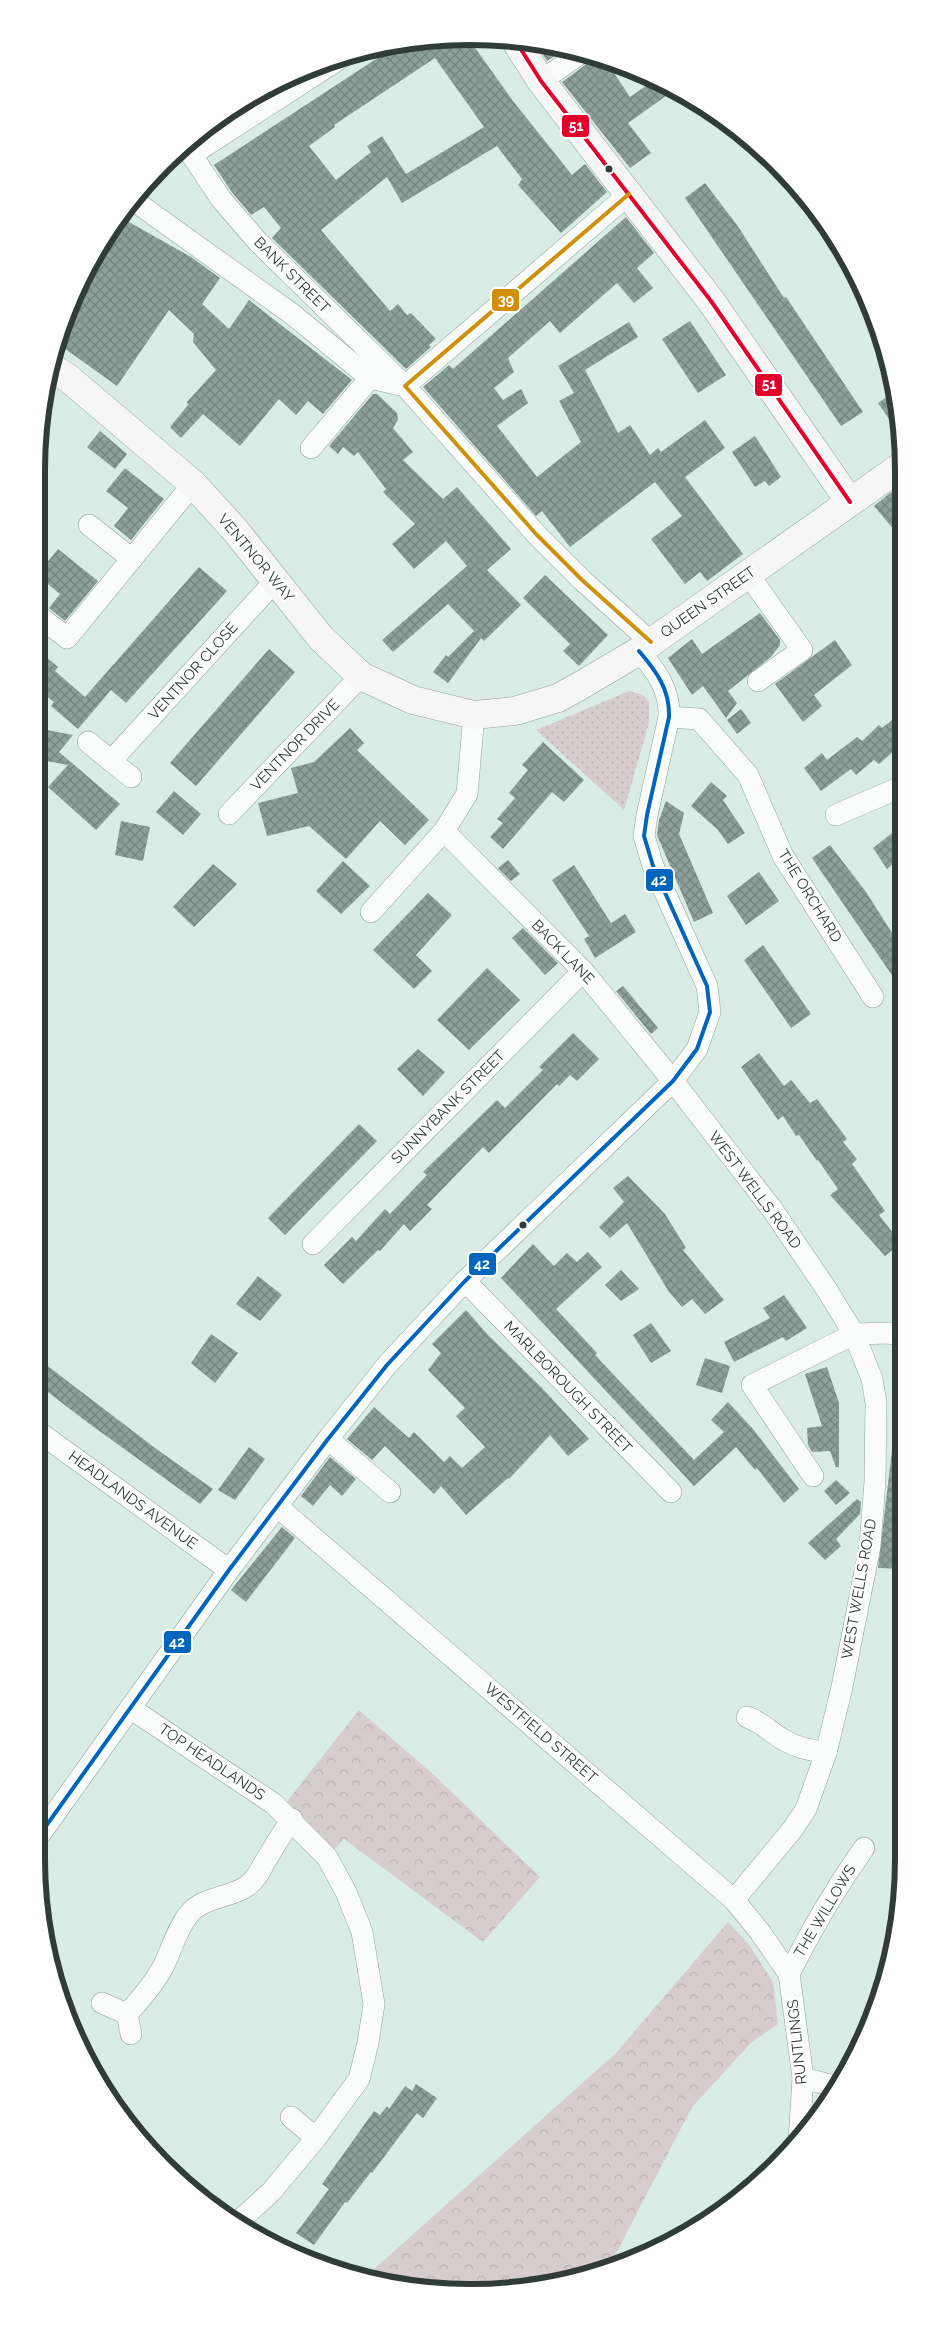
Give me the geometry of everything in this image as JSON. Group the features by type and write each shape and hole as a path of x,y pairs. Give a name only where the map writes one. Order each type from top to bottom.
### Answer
{"street":[{"path":"520,48 541,81 710,300 850,502"},
{"path":"541,81 574,58"},
{"path":"196,145 312,75"},
{"name":"BANK STREET","path":"189,151 221,199 258,242 405,386 536,534 645,647"},
{"path":"405,386 630,194"},
{"name":"BANK STREET","path":"138,204 292,314 370,378 405,386"},
{"name":"VENTNOR WAY","path":"57,371 193,484 276,580 321,638 361,676 413,700 474,715"},
{"path":"311,448 370,378"},
{"name":"QUEEN STREET","path":"474,715 515,711 558,698 645,647 895,470"},
{"path":"45,621 67,638 193,484"},
{"path":"89,525 132,559"},
{"path":"748,574 802,650 758,681"},
{"name":"VENTNOR CLOSE","path":"111,761 276,580"},
{"path":"45,1827 230,1570 328,1439 387,1365 465,1281 673,1081 697,1049 710,1012 707,986 653,866 644,836 646,815 669,717 670,703 645,647"},
{"name":"VENTNOR DRIVE","path":"229,814 361,676"},
{"path":"371,912 444,831 467,794 474,715"},
{"name":"THE ORCHARD","path":"669,717 699,719 748,775 783,856 873,997"},
{"path":"88,742 131,777"},
{"path":"836,815 895,790"},
{"name":"BACK LANE","path":"444,831 583,971 673,1081"},
{"name":"SUNNYBANK STREET","path":"313,1244 583,971"},
{"name":"WEST WELLS ROAD","path":"673,1081 772,1209 854,1334 872,1380 876,1403 875,1481 866,1565 842,1686 826,1753 806,1809 792,1830 734,1900"},
{"name":"MARLBOROUGH STREET","path":"465,1281 671,1492"},
{"path":"814,1476 752,1385 854,1334 890,1333 895,1335"},
{"name":"HEADLANDS AVENUE","path":"45,1436 230,1570"},
{"path":"328,1439 390,1492"},
{"name":"WESTFIELD STREET","path":"278,1506 734,1900 789,1974"},
{"name":"TOP HEADLANDS","path":"130,1708 274,1804 292,1820 327,1856 346,1892 362,1932 374,2004 368,2043 359,2079 316,2138 270,2192 243,2218"},
{"path":"747,1717 758,1721 783,1740 804,1749 826,1753"},
{"path":"102,2003 129,2024 139,2002 163,1966 180,1926 190,1912 203,1903 248,1886 259,1874 270,1853 292,1820"},
{"name":"THE WILLOWS","path":"789,1974 811,1929 836,1888 864,1848"},
{"name":"RUNTLINGS","path":"789,1974 803,2078 799,2128"},
{"path":"803,2078 830,2085"},
{"path":"291,2117 316,2138"}],"green space":[{"path":"629,691 643,695 649,702 649,723 624,810 536,730"},
{"path":"359,1710 434,1775 540,1877 483,1942 344,1839 327,1857 281,1809"},
{"path":"728,1922 748,1943 773,1982 778,2024 751,2043 692,2107 613,2259 580,2270 553,2276 498,2283 442,2283 370,2272 616,2053"}],"building":[{"path":"473,45 513,101 572,175 585,164 607,192 561,233 518,185 522,179 497,146 402,203 387,177 321,230 390,311 398,304 407,315 411,313 436,339 429,345 431,347 406,369 272,238 281,228 264,207 251,215 231,191 214,165 384,54 442,46","holes":["435,58 484,127 406,174 382,136 367,146 371,152 336,180 309,146 335,127 334,125"]},
{"path":"541,51 558,54 547,61"},
{"path":"588,63 612,70 630,97 648,84 668,94 628,123 651,153 630,168 562,82"},
{"path":"705,183 737,225 784,298 786,297 863,412 841,426 685,198"},
{"path":"626,217 654,253 637,268 653,288 634,303 617,283 560,333 550,321 508,358 514,372 494,388 503,400 521,389 528,403 497,426 537,477 581,442 559,401 574,393 558,366 629,322 638,337 585,370 618,433 630,425 650,455 658,448 661,452 705,420 725,448 685,477 743,554 707,581 700,572 685,584 651,539 682,516 655,482 570,547 542,511 536,516 423,387 449,365 453,369"},
{"path":"126,221 191,257 220,278 202,304 229,329 249,300 352,380 323,414 308,401 296,415 279,399 240,446 203,414 181,438 170,427 188,405 187,402 216,370 193,342 194,334 169,310 117,386 63,347 77,307 89,282 102,257"},
{"path":"690,321 726,375 698,393 662,339"},
{"path":"373,394 377,394 397,413 398,420 393,428 413,452 403,460 443,499 457,487 511,549 487,570 521,605 484,641 481,638 448,683 433,672 446,655 448,657 474,631 448,604 393,652 382,640 467,566 446,541 414,569 392,544 415,524 383,492 386,489 358,452 354,456 343,447 338,454 329,446"},
{"path":"888,396 892,423 878,403"},
{"path":"100,431 127,454 115,469 87,447"},
{"path":"755,436 781,477 769,486 765,481 755,487 732,452"},
{"path":"125,468 164,499 131,540 114,526 128,508 106,491"},
{"path":"891,492 895,497 895,531 874,506"},
{"path":"58,549 98,581 65,621 49,608 60,594 45,582 45,565"},
{"path":"199,567 227,591 126,703 111,690 78,729 51,706 54,702 45,695 45,656 58,667 55,671 85,697"},
{"path":"545,575 608,635 579,666 563,651 570,644 523,598"},
{"path":"760,613 780,640 780,645 771,657 728,691 737,703 726,718 703,686 692,695 668,658 692,639 702,654"},
{"path":"835,640 852,665 814,695 822,706 803,722 775,684"},
{"path":"269,649 295,672 196,786 170,763"},
{"path":"741,709 751,723 737,734 727,720"},
{"path":"895,718 895,750 879,764 874,760 856,775 851,769 821,791 804,768 822,753 827,760 857,737 862,741 879,725 882,728"},
{"path":"350,728 364,743 357,750 429,820 405,845 380,821 346,859 309,826 267,836 258,803 298,793 291,768 314,762"},
{"path":"45,730 73,735 59,752 120,804 96,830 48,787 68,765 45,761"},
{"path":"543,742 584,780 564,802 552,792 503,849 490,837 503,823 497,819 515,798 509,793 528,770 522,765"},
{"path":"711,782 727,796 723,800 745,833 728,844 717,829 691,806"},
{"path":"174,791 201,814 183,835 156,812"},
{"path":"666,801 684,813 679,834 713,913 694,922 657,835 659,820"},
{"path":"121,821 150,827 143,861 115,855"},
{"path":"895,831 895,862 887,869 873,848"},
{"path":"830,845 866,892 895,938 895,980 812,858"},
{"path":"508,860 520,874 511,881 498,868"},
{"path":"343,861 370,886 341,914 316,891"},
{"path":"213,864 237,884 194,927 173,907"},
{"path":"574,865 611,923 625,914 636,932 595,958 584,939 589,936 552,880"},
{"path":"759,872 779,901 746,925 727,896"},
{"path":"428,893 452,915 416,955 432,971 414,989 373,950"},
{"path":"523,928 558,963 545,975 512,938"},
{"path":"763,945 811,1014 791,1028 744,960"},
{"path":"487,968 520,1000 469,1050 437,1020"},
{"path":"623,986 658,1028 651,1034 616,991"},
{"path":"573,1033 599,1059 577,1081 570,1075 559,1086 557,1084 489,1153 483,1147 427,1205 432,1209 410,1231 404,1224 380,1251 378,1250 343,1284 324,1265 352,1237 356,1241 385,1209 390,1214 427,1175 423,1172 497,1100 505,1108 543,1070 539,1067"},
{"path":"418,1049 445,1072 423,1096 397,1069"},
{"path":"759,1053 784,1086 791,1080 810,1103 817,1099 847,1139 843,1142 857,1159 852,1164 885,1211 879,1215 895,1235 895,1248 885,1256 830,1195 838,1189 818,1160 799,1135 796,1136 783,1116 778,1120 741,1067"},
{"path":"359,1124 377,1141 285,1235 268,1218"},
{"path":"628,1176 665,1214 686,1248 683,1250 724,1300 705,1314 692,1299 682,1307 669,1292 627,1223 610,1238 599,1227 624,1202 613,1188"},
{"path":"533,1244 554,1266 567,1253 577,1262 588,1252 602,1267 556,1309 597,1353 595,1355 694,1460 724,1432 711,1420 728,1402 753,1429 799,1489 784,1503 757,1468 755,1470 736,1447 694,1486 501,1278"},
{"path":"621,1270 639,1289 621,1301 605,1285"},
{"path":"258,1276 282,1295 260,1321 236,1304"},
{"path":"784,1295 807,1328 786,1341 783,1337 734,1362 724,1342 770,1318 763,1308"},
{"path":"466,1310 589,1439 568,1456 550,1435 509,1479 466,1515 441,1486 434,1494 385,1446 372,1460 347,1439 374,1407 409,1438 414,1432 444,1462 450,1456 462,1468 485,1447 456,1416 465,1408 428,1370 441,1353 432,1344"},
{"path":"651,1323 671,1351 651,1363 633,1335"},
{"path":"211,1334 238,1353 215,1383 191,1363"},
{"path":"705,1358 730,1366 722,1393 696,1385"},
{"path":"45,1364 155,1448 213,1489 200,1504 45,1390"},
{"path":"827,1367 839,1403 839,1467 836,1467 830,1451 812,1452 808,1445 807,1428 822,1426 805,1374"},
{"path":"249,1447 265,1459 235,1500 218,1490"},
{"path":"892,1450 895,1450 895,1569 878,1568"},
{"path":"330,1457 356,1479 342,1496 330,1485 313,1506 301,1496"},
{"path":"836,1480 850,1493 836,1505 824,1491"},
{"path":"857,1499 861,1502 860,1514 836,1539 841,1546 825,1560 808,1543"},
{"path":"282,1527 295,1538 246,1602 231,1590"},
{"path":"416,2084 437,2098 423,2118 417,2113 372,2173 347,2203 345,2202 314,2245 296,2233 329,2189 322,2184 374,2111 380,2115 387,2106 389,2109 405,2086 412,2091"}],"transit line":[{"name":"51","path":"520,48 541,81 711,301 850,502"},
{"name":"39","path":"629,194 405,386 536,534 582,580 651,642"},
{"name":"42","path":"45,1827 229,1570 328,1439 387,1365 465,1281 673,1081 697,1049 710,1012 707,986 653,866 644,836 669,717 669,707 661,681 639,651"}]}
